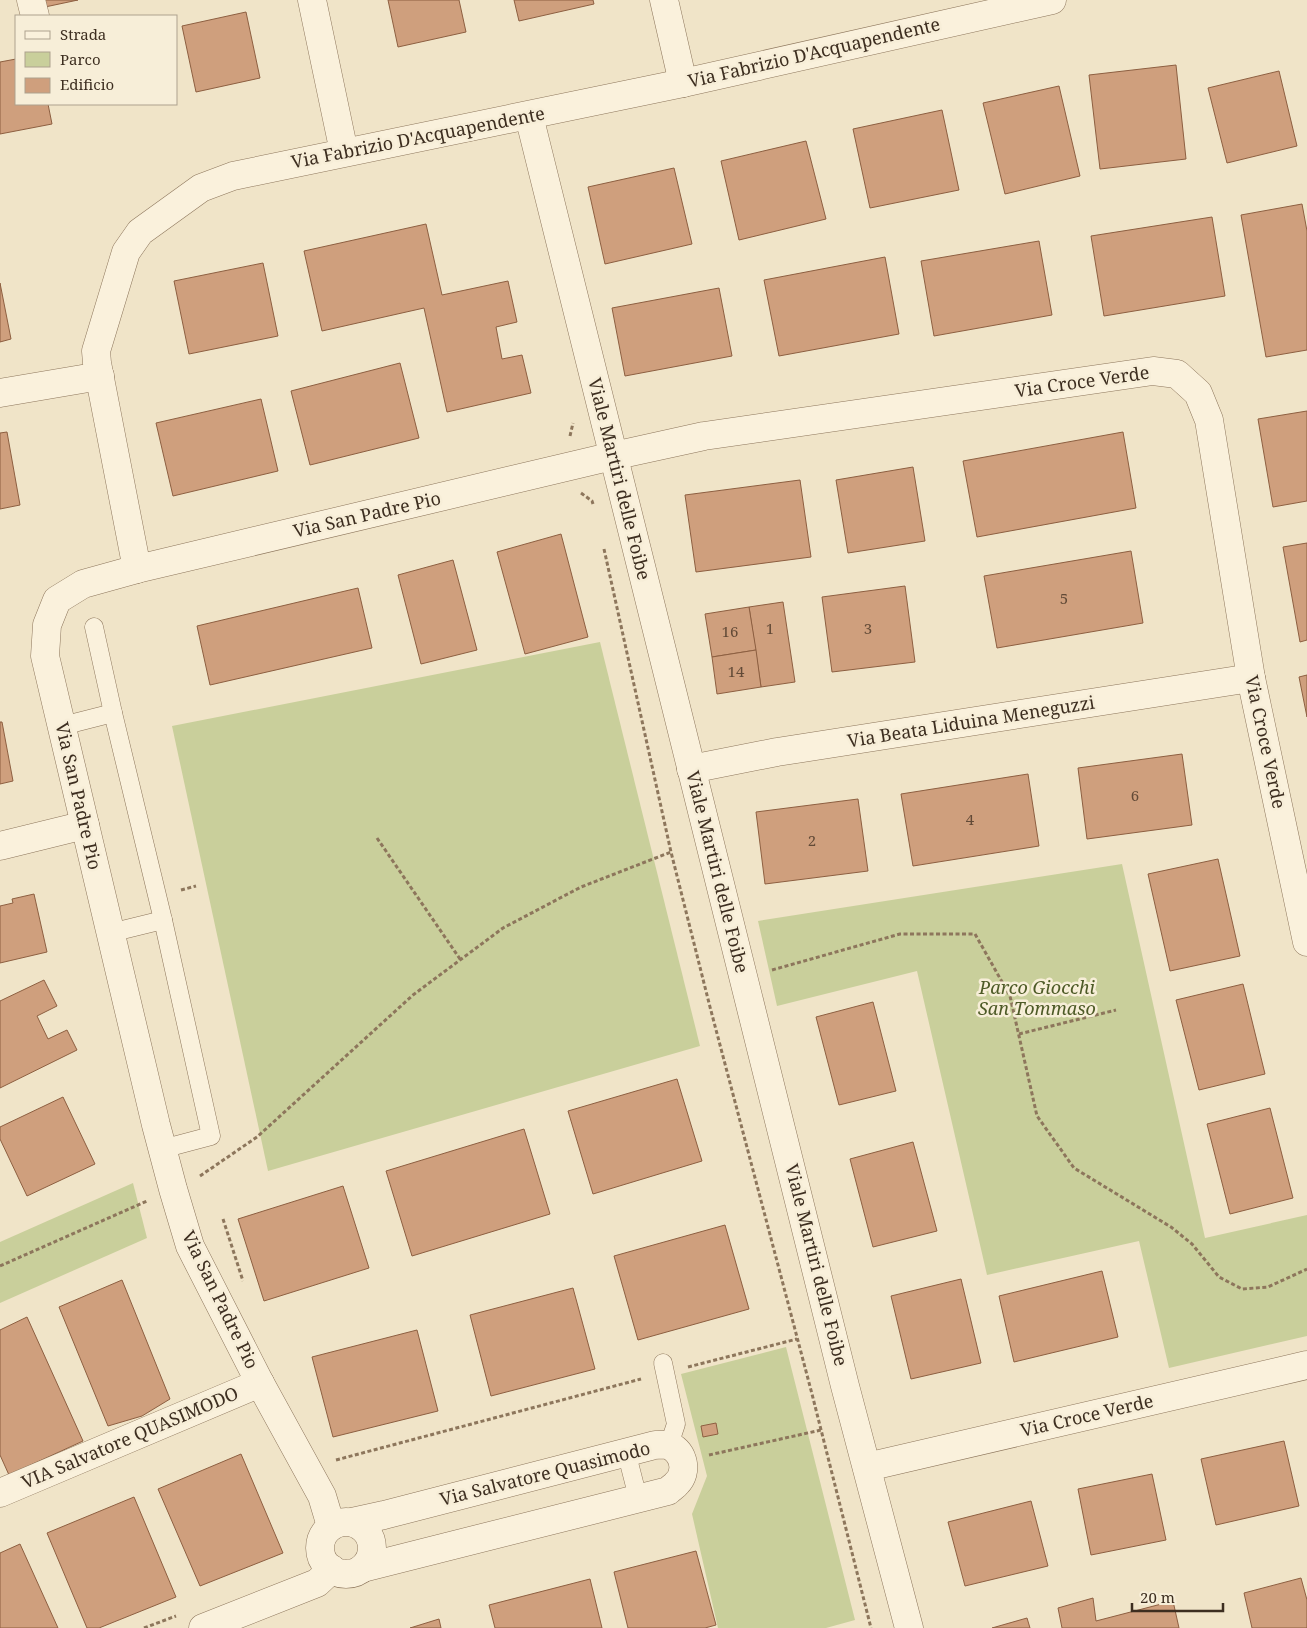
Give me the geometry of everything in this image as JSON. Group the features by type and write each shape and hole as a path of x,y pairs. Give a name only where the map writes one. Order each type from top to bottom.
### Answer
{"street":[{"path":"31,0 35,15"},
{"path":"312,0 344,152"},
{"path":"664,0 683,83"},
{"name":"Via Fabrizio D'Acquapendente","path":"137,569 96,351 126,252 140,232 201,188 233,176 683,83 1052,0"},
{"name":"Viale Martiri delle Foibe","path":"529,116 691,769 909,1628"},
{"name":"Via Croce Verde","path":"613,456 723,433 1153,371 1177,374 1198,393 1209,420 1251,678 1307,942"},
{"path":"0,393 100,376"},
{"name":"Via San Padre Pio","path":"341,1524 322,1496 260,1383 190,1246 162,1149 45,656 47,625 57,600 82,584 137,569 613,456"},
{"name":"Via Beata Liduina Meneguzzi","path":"691,769 777,752 1251,678"},
{"path":"0,846 86,825"},
{"name":"Via Croce Verde","path":"867,1467 1307,1365"},
{"name":"VIA Salvatore QUASIMODO","path":"0,1493 260,1383"},
{"name":"Via Salvatore Quasimodo","path":"341,1524 384,1515 654,1445 669,1445 678,1452 683,1461 684,1471 678,1483 668,1491 363,1568"},
{"path":"341,1524 361,1526 369,1534 373,1542 373,1552 363,1568 351,1574 338,1572 326,1564 321,1555 320,1548 325,1532 341,1524"},
{"path":"203,1628 317,1583 332,1569"}],"lane":[{"path":"94,627 163,920 211,1136 162,1149"},
{"path":"62,726 113,713"},
{"path":"110,933 163,920"},
{"path":"664,1368 676,1424 669,1445"},
{"path":"626,1451 638,1498"}],"path":[{"path":"567,442 574,425 572,415"},
{"path":"576,490 592,501 594,509"},
{"path":"602,540 671,852 871,1628"},
{"path":"377,838 460,959"},
{"path":"0,1266 192,1181 258,1137 413,995 502,928 581,887 671,852"},
{"path":"766,972 900,934 975,934 1010,996 1037,1116 1074,1168 1171,1227 1192,1244 1219,1277 1242,1290 1268,1287 1307,1269"},
{"path":"1019,1034 1116,1010"},
{"path":"223,1219 244,1282"},
{"path":"328,1462 664,1368 797,1339"},
{"path":"703,1456 821,1430"}],"green space":[{"path":"600,642 700,1046 268,1171 172,726"},
{"name":"Parco Giocchi San Tommaso","path":"1122,864 1205,1238 1307,1215 1307,1336 1169,1368 1139,1241 987,1275 917,971 777,1006 758,921"},
{"path":"133,1183 147,1238 0,1303 0,1242"},
{"path":"786,1347 855,1620 826,1628 718,1628 692,1514 707,1476 681,1374"}],"building":[{"path":"44,0 78,0 45,7"},
{"path":"388,0 459,0 466,32 398,47"},
{"path":"514,0 593,0 594,4 519,21"},
{"path":"246,12 260,78 196,92 182,26"},
{"path":"15,59 15,105 48,105 52,124 0,134 0,62"},
{"path":"1176,65 1186,159 1100,169 1089,75"},
{"path":"1279,71 1297,146 1227,163 1208,88"},
{"path":"1059,86 1080,176 1005,194 983,103"},
{"path":"942,110 959,190 870,208 853,129"},
{"path":"806,141 826,219 739,240 721,161"},
{"path":"674,168 692,244 605,264 588,187"},
{"path":"1302,204 1307,231 1307,350 1266,357 1241,215"},
{"path":"1212,217 1225,296 1104,316 1091,236"},
{"path":"426,224 442,295 508,281 517,322 496,327 502,359 522,355 531,393 447,412 424,308 322,331 304,251"},
{"path":"1039,241 1052,315 934,336 921,261"},
{"path":"885,257 899,334 779,356 764,280"},
{"path":"263,263 278,336 189,354 174,281"},
{"path":"0,283 11,339 0,342"},
{"path":"719,288 732,356 625,376 612,308"},
{"path":"400,363 419,438 310,465 291,391"},
{"path":"261,399 278,471 173,496 156,423"},
{"path":"1307,411 1307,501 1273,507 1258,419"},
{"path":"7,432 20,505 0,509 0,433"},
{"path":"1123,432 1136,508 977,537 963,461"},
{"path":"913,467 925,541 848,553 836,480"},
{"path":"800,480 811,557 696,572 685,495"},
{"path":"561,534 588,637 525,654 497,552"},
{"path":"1307,543 1307,640 1300,642 1283,547"},
{"path":"1131,551 1143,623 997,648 984,576"},
{"path":"453,560 477,650 421,664 398,575"},
{"path":"905,586 915,662 832,672 822,597"},
{"path":"358,588 372,648 210,685 197,626"},
{"path":"783,602 795,682 761,687 749,607"},
{"path":"749,607 756,650 712,657 705,614"},
{"path":"756,650 761,687 717,694 712,657"},
{"path":"1307,675 1307,717 1299,677"},
{"path":"0,722 2,722 13,781 0,784"},
{"path":"1182,754 1192,825 1087,839 1078,768"},
{"path":"1028,774 1039,846 913,866 901,794"},
{"path":"858,799 868,871 765,884 756,812"},
{"path":"1218,859 1240,956 1170,971 1148,874"},
{"path":"34,894 47,952 0,963 0,906 13,903 12,899"},
{"path":"44,980 57,1006 37,1016 48,1039 67,1030 77,1050 0,1088 0,1001"},
{"path":"1243,984 1265,1074 1199,1090 1176,1000"},
{"path":"873,1002 896,1091 839,1105 816,1017"},
{"path":"677,1079 702,1161 593,1194 568,1111"},
{"path":"63,1097 95,1164 27,1196 0,1139 0,1127"},
{"path":"1270,1108 1293,1198 1230,1214 1207,1124"},
{"path":"524,1129 550,1214 412,1256 386,1171"},
{"path":"913,1142 937,1231 873,1247 850,1159"},
{"path":"343,1186 369,1268 264,1301 238,1219"},
{"path":"725,1225 749,1309 638,1340 614,1256"},
{"path":"1102,1271 1118,1337 1014,1362 999,1296"},
{"path":"961,1279 981,1363 911,1379 891,1296"},
{"path":"122,1280 170,1399 142,1416 108,1426 59,1307"},
{"path":"573,1288 595,1369 491,1396 470,1315"},
{"path":"27,1317 83,1441 9,1475 0,1455 0,1330"},
{"path":"417,1330 438,1411 333,1437 312,1357"},
{"path":"716,1423 718,1434 703,1437 701,1426"},
{"path":"1284,1441 1299,1506 1216,1525 1201,1459"},
{"path":"241,1454 283,1553 200,1586 158,1489"},
{"path":"1152,1474 1166,1540 1091,1555 1078,1489"},
{"path":"134,1497 176,1597 99,1628 87,1628 47,1533"},
{"path":"1031,1501 1048,1566 965,1586 948,1522"},
{"path":"20,1544 58,1628 0,1628 0,1553"},
{"path":"696,1551 716,1625 705,1628 628,1628 614,1572"},
{"path":"1301,1578 1307,1600 1307,1628 1252,1628 1244,1593"},
{"path":"590,1579 602,1628 495,1628 489,1605"},
{"path":"1093,1598 1096,1621 1173,1601 1179,1628 1062,1628 1058,1608"},
{"path":"1027,1618 1030,1628 992,1628"},
{"path":"439,1619 441,1628 410,1628"}]}
